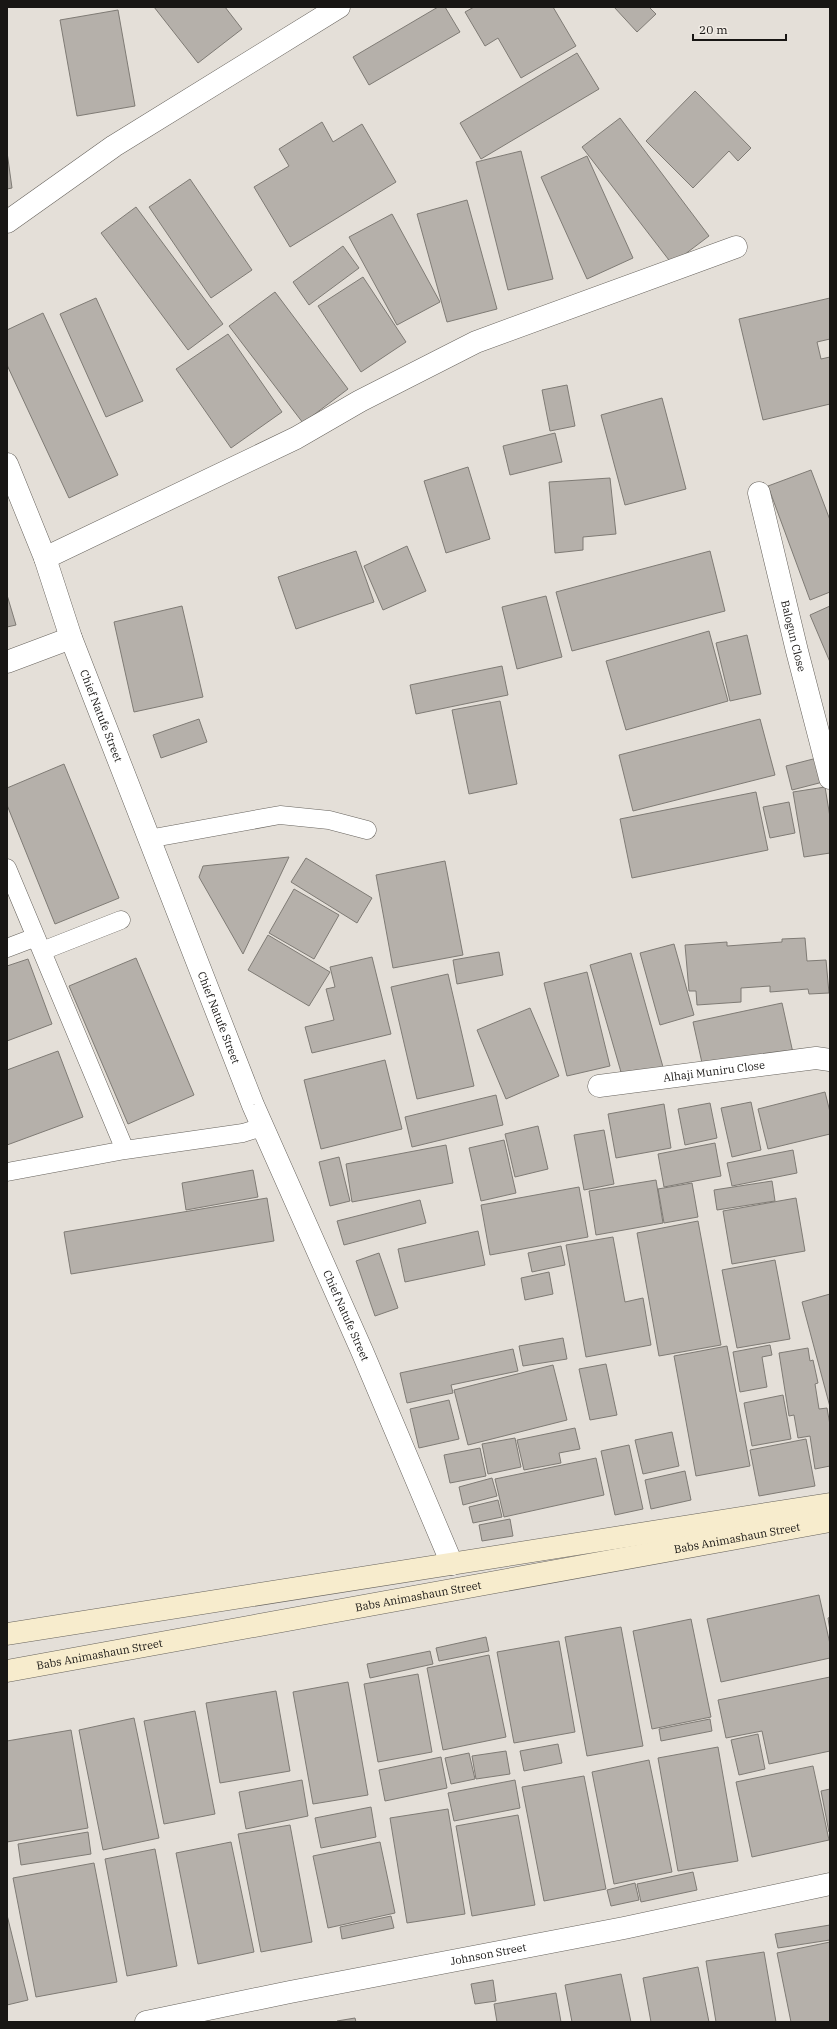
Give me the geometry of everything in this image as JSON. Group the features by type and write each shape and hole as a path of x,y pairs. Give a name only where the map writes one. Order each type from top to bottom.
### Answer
{"main road":[{"name":"Babs Animashaun Street","path":"7,1634 830,1504"},
{"name":"Babs Animashaun Street","path":"7,1672 830,1521"}],"street":[{"path":"7,222 114,146 339,7"},
{"path":"45,558 296,438 360,401 476,342 736,247"},
{"name":"Chief Natufe Street","path":"7,464 45,558 71,638 148,839 262,1127 362,1351 452,1564"},
{"name":"Balogun Close","path":"759,493 797,651 830,778"},
{"path":"7,662 71,638"},
{"name":"Alhaji Muniru Close","path":"599,1086 816,1058 830,1060"},
{"name":"Johnson Street","path":"146,2022 290,1992 624,1928 830,1884"}],"lane":[{"path":"148,839 280,815 329,820 367,830"},
{"path":"7,868 125,1150"},
{"path":"7,948 39,944 121,920"},
{"path":"7,1172 125,1150 243,1133 262,1127"}],"building":[{"path":"154,7 225,7 242,29 198,63"},
{"path":"438,7 445,7 460,32 369,85 353,57"},
{"path":"474,7 553,7 576,46 521,78 498,38 485,46 465,12"},
{"path":"614,7 649,7 656,14 637,32"},
{"path":"118,10 135,106 77,116 60,20"},
{"path":"577,53 599,89 481,159 460,123"},
{"path":"695,91 751,148 738,161 729,151 693,188 646,141"},
{"path":"620,118 709,236 672,264 582,147"},
{"path":"322,122 333,142 362,124 396,182 290,247 254,187 289,166 279,149"},
{"path":"521,151 553,279 508,290 476,162"},
{"path":"7,152 12,188 7,189"},
{"path":"587,156 633,258 587,279 541,177"},
{"path":"190,179 252,270 211,298 149,207"},
{"path":"467,200 497,309 447,322 417,214"},
{"path":"136,207 223,324 188,350 101,233"},
{"path":"392,214 440,302 397,325 349,237"},
{"path":"343,246 359,268 309,305 293,282"},
{"path":"363,277 406,342 361,372 318,306"},
{"path":"275,292 348,389 303,423 229,326"},
{"path":"96,298 143,401 106,417 60,314"},
{"path":"830,298 830,339 817,342 821,359 830,357 830,404 763,420 739,319"},
{"path":"43,313 118,475 69,498 7,365 7,330"},
{"path":"228,334 282,412 231,448 176,369"},
{"path":"567,385 575,426 550,431 542,390"},
{"path":"662,398 686,489 625,505 601,415"},
{"path":"555,433 562,462 510,475 503,446"},
{"path":"468,467 490,539 446,553 424,481"},
{"path":"811,470 830,520 830,592 810,600 768,486"},
{"path":"610,478 616,534 583,537 583,550 555,553 549,482"},
{"path":"407,546 426,591 383,610 364,566"},
{"path":"356,551 374,602 296,629 278,577"},
{"path":"710,551 725,611 572,651 556,592"},
{"path":"7,595 16,625 7,627"},
{"path":"546,596 562,657 517,669 502,607"},
{"path":"182,606 203,697 134,712 114,622"},
{"path":"830,606 830,662 810,615"},
{"path":"709,631 728,701 626,730 606,661"},
{"path":"747,635 761,694 730,701 716,643"},
{"path":"502,666 508,695 416,714 410,685"},
{"path":"500,701 517,784 469,794 452,710"},
{"path":"199,719 207,742 161,758 153,735"},
{"path":"760,719 775,775 633,811 619,755"},
{"path":"817,758 823,782 792,790 786,766"},
{"path":"64,764 119,898 55,924 7,805 7,788"},
{"path":"825,787 830,817 830,853 804,857 793,792"},
{"path":"756,792 768,850 632,878 620,819"},
{"path":"789,802 795,833 770,838 763,807"},
{"path":"289,857 243,954 199,877 203,866"},
{"path":"306,858 372,898 357,923 291,882"},
{"path":"445,861 463,955 393,968 376,875"},
{"path":"294,889 339,915 314,959 269,933"},
{"path":"268,935 330,972 309,1006 248,970"},
{"path":"805,938 807,961 826,960 829,993 809,994 808,989 770,992 770,986 741,988 741,1002 697,1005 696,991 689,991 685,945 727,942 727,946 782,942 782,939"},
{"path":"674,944 694,1015 660,1025 640,953"},
{"path":"499,952 503,975 457,984 453,960"},
{"path":"631,953 663,1067 623,1079 590,965"},
{"path":"372,957 391,1034 312,1053 305,1027 334,1020 326,989 335,987 330,967"},
{"path":"136,958 194,1095 128,1124 69,986"},
{"path":"28,959 52,1024 7,1041 7,966"},
{"path":"587,972 610,1066 567,1076 544,983"},
{"path":"448,974 474,1086 417,1099 391,987"},
{"path":"782,1003 793,1053 704,1072 693,1022"},
{"path":"530,1008 559,1076 506,1099 477,1030"},
{"path":"58,1051 83,1117 7,1145 7,1070"},
{"path":"385,1060 402,1129 321,1149 304,1080"},
{"path":"825,1092 830,1112 830,1134 768,1149 758,1109"},
{"path":"496,1095 503,1125 412,1147 405,1117"},
{"path":"751,1102 761,1150 732,1157 721,1108"},
{"path":"710,1103 717,1138 685,1145 678,1109"},
{"path":"664,1104 671,1148 616,1158 608,1114"},
{"path":"538,1126 548,1169 515,1177 505,1134"},
{"path":"604,1130 614,1184 584,1190 574,1135"},
{"path":"504,1140 516,1193 481,1201 469,1148"},
{"path":"715,1143 721,1176 664,1187 658,1154"},
{"path":"446,1145 453,1183 352,1202 346,1164"},
{"path":"793,1150 797,1173 732,1186 727,1163"},
{"path":"339,1157 350,1201 330,1206 319,1162"},
{"path":"253,1170 258,1197 186,1210 182,1183"},
{"path":"656,1180 663,1223 596,1235 589,1191"},
{"path":"772,1181 775,1201 717,1210 714,1190"},
{"path":"692,1183 698,1217 664,1223 658,1189"},
{"path":"579,1187 588,1237 490,1255 481,1205"},
{"path":"267,1198 274,1241 71,1274 64,1232"},
{"path":"796,1198 805,1251 732,1264 723,1211"},
{"path":"420,1200 426,1223 344,1245 337,1221"},
{"path":"698,1221 721,1345 659,1356 637,1233"},
{"path":"478,1231 485,1265 405,1282 398,1249"},
{"path":"613,1237 625,1302 643,1298 651,1345 586,1357 566,1245"},
{"path":"561,1246 565,1265 532,1272 528,1253"},
{"path":"379,1253 398,1308 375,1316 356,1261"},
{"path":"775,1260 790,1339 737,1348 722,1270"},
{"path":"549,1272 553,1294 525,1300 521,1278"},
{"path":"830,1294 830,1407 802,1302"},
{"path":"563,1338 567,1359 523,1366 519,1346"},
{"path":"770,1345 772,1355 762,1357 767,1387 740,1392 733,1352"},
{"path":"727,1346 750,1466 696,1476 674,1356"},
{"path":"808,1348 810,1361 813,1360 818,1383 815,1384 819,1409 827,1408 830,1425 830,1466 815,1469 810,1436 798,1438 794,1415 789,1416 779,1353"},
{"path":"513,1349 518,1371 451,1385 453,1393 407,1403 400,1373"},
{"path":"606,1364 617,1415 590,1420 579,1369"},
{"path":"553,1365 567,1420 468,1445 454,1390"},
{"path":"783,1395 791,1439 752,1446 744,1403"},
{"path":"449,1400 459,1439 419,1448 410,1409"},
{"path":"575,1428 580,1449 559,1453 561,1463 524,1470 517,1440"},
{"path":"672,1432 679,1466 643,1474 635,1440"},
{"path":"515,1438 521,1467 488,1474 482,1444"},
{"path":"806,1439 815,1486 759,1496 750,1450"},
{"path":"629,1445 643,1509 615,1515 601,1451"},
{"path":"480,1448 486,1476 450,1483 444,1455"},
{"path":"596,1458 604,1495 504,1517 495,1479"},
{"path":"685,1471 691,1500 651,1509 645,1480"},
{"path":"492,1478 497,1496 463,1505 459,1487"},
{"path":"498,1500 502,1517 473,1523 469,1507"},
{"path":"510,1519 513,1536 482,1541 479,1525"},
{"path":"819,1595 830,1644 830,1658 721,1682 707,1619"},
{"path":"830,1617 830,1631 828,1618"},
{"path":"691,1619 711,1717 652,1729 633,1631"},
{"path":"621,1627 643,1746 587,1756 565,1637"},
{"path":"486,1637 489,1651 439,1661 436,1648"},
{"path":"559,1641 575,1732 514,1743 497,1652"},
{"path":"430,1651 433,1664 370,1678 367,1664"},
{"path":"489,1655 506,1737 443,1750 427,1668"},
{"path":"418,1674 432,1752 378,1762 364,1684"},
{"path":"830,1677 830,1751 769,1764 762,1731 726,1738 718,1700"},
{"path":"348,1682 368,1795 313,1804 293,1692"},
{"path":"276,1691 290,1771 220,1783 206,1703"},
{"path":"195,1711 215,1814 164,1824 144,1721"},
{"path":"134,1718 159,1838 103,1850 79,1730"},
{"path":"710,1719 712,1731 661,1741 659,1729"},
{"path":"71,1730 88,1828 7,1842 7,1741"},
{"path":"758,1734 765,1769 739,1775 731,1740"},
{"path":"558,1744 562,1763 524,1771 520,1751"},
{"path":"718,1747 738,1861 678,1871 658,1758"},
{"path":"506,1751 510,1774 476,1779 472,1756"},
{"path":"469,1753 475,1779 451,1784 445,1758"},
{"path":"441,1757 447,1788 385,1801 379,1770"},
{"path":"649,1760 672,1872 614,1884 592,1772"},
{"path":"813,1766 829,1840 752,1857 736,1782"},
{"path":"584,1776 606,1889 544,1901 522,1787"},
{"path":"302,1780 308,1816 246,1829 239,1792"},
{"path":"515,1780 520,1808 454,1821 448,1793"},
{"path":"830,1789 830,1832 829,1832 821,1791"},
{"path":"371,1807 376,1837 321,1848 315,1818"},
{"path":"448,1809 465,1914 407,1923 390,1818"},
{"path":"518,1815 535,1905 472,1916 456,1826"},
{"path":"290,1825 312,1942 261,1952 238,1834"},
{"path":"88,1832 91,1854 21,1865 18,1844"},
{"path":"231,1842 254,1952 198,1964 176,1853"},
{"path":"380,1842 395,1913 328,1928 313,1856"},
{"path":"155,1849 177,1966 127,1976 105,1859"},
{"path":"94,1863 117,1982 36,1997 13,1878"},
{"path":"693,1872 697,1890 641,1902 637,1884"},
{"path":"635,1883 639,1900 611,1906 607,1890"},
{"path":"7,1915 28,2000 7,2005"},
{"path":"391,1916 394,1928 342,1939 340,1927"},
{"path":"830,1925 830,1940 778,1948 775,1934"},
{"path":"830,1942 830,2022 791,2022 777,1953"},
{"path":"764,1952 776,2022 716,2022 706,1961"},
{"path":"698,1967 709,2022 651,2022 643,1978"},
{"path":"621,1974 631,2022 572,2022 565,1985"},
{"path":"493,1980 496,2001 475,2004 471,1984"},
{"path":"556,1993 561,2022 497,2022 494,2004"},
{"path":"355,2018 356,2022 337,2022 337,2021"}]}
